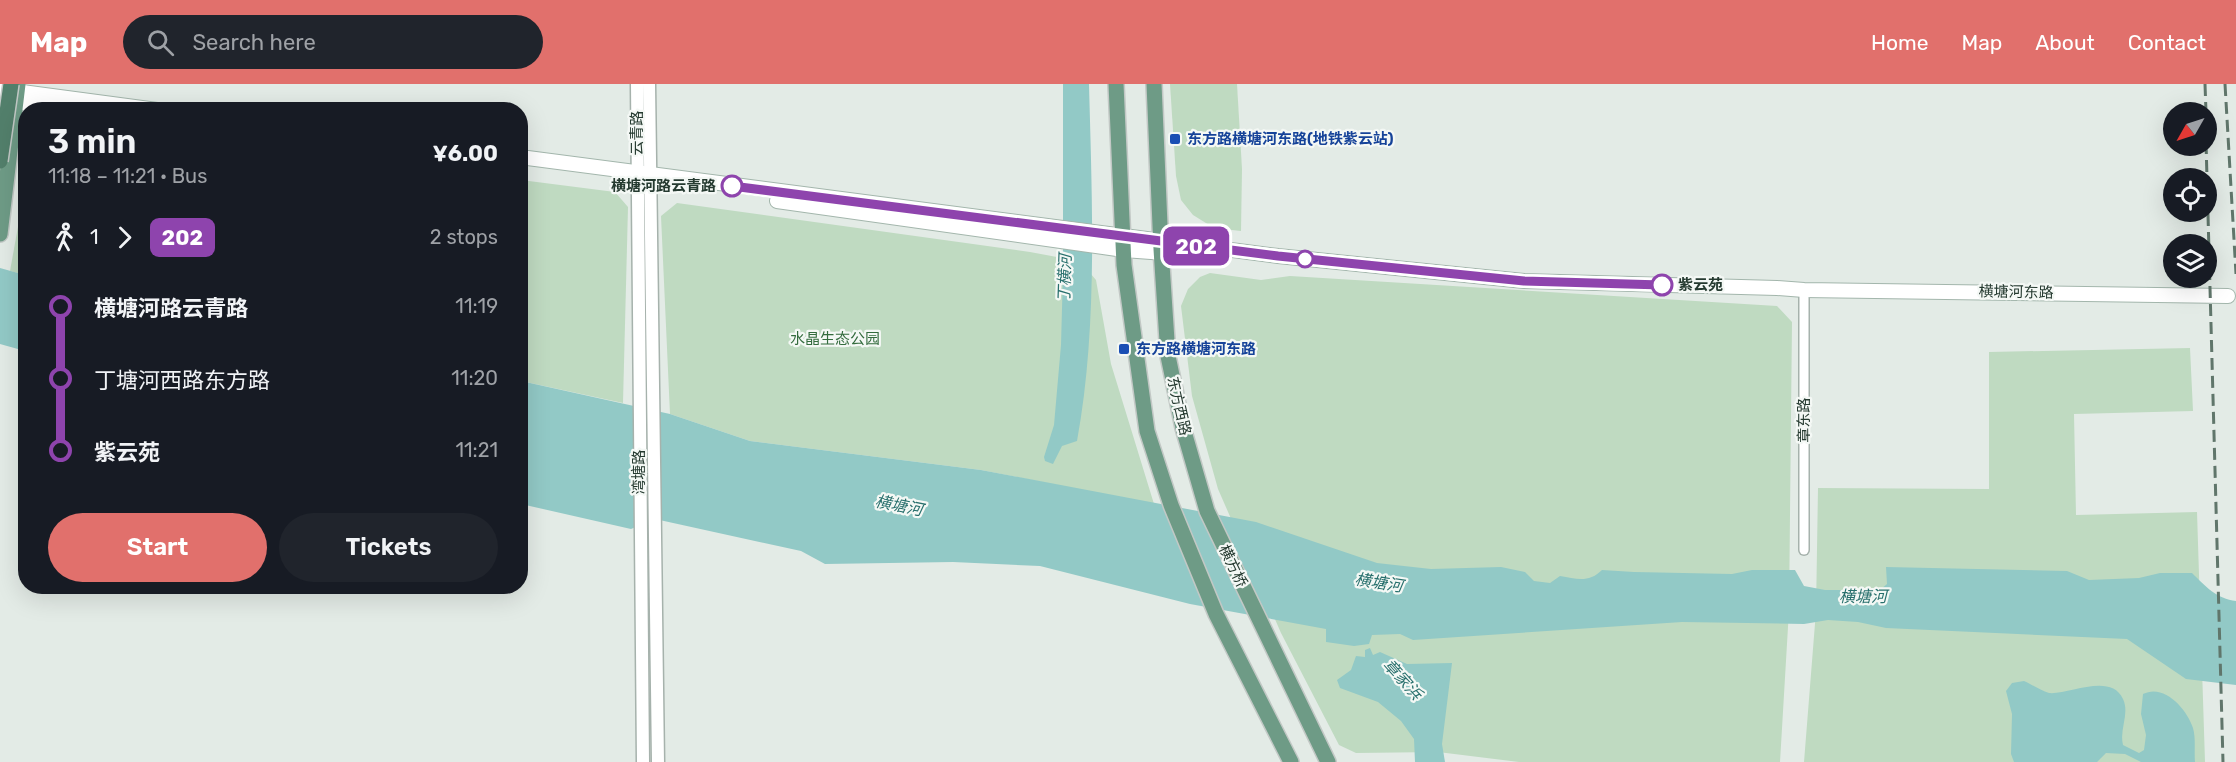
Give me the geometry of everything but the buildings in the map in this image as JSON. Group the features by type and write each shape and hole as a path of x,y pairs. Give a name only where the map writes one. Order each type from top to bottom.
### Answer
{"highway":[{"path":"0,161 16,90"}],"main road":[{"path":"1116,84 1124,243 1146,430 1171,505 1216,614 1291,762"},
{"name":"东方西路","path":"1154,84 1168,356 1183,428 1207,511"},
{"path":"0,89 101,102"},
{"path":"0,234 16,90"},
{"path":"0,98 16,90 44,102"},
{"path":"528,158 643,178"},
{"path":"528,168 643,178"},
{"name":"横塘河东路","path":"643,178 1124,243 1522,288 1777,295 1804,290 2228,296"},
{"name":"横方桥","path":"1207,511 1328,762"}],"street":[{"name":"云青路","path":"637,84 643,178"},
{"name":"云青路","path":"643,178 649,84"},
{"name":"湾塘路","path":"643,178 638,395 643,762"},
{"path":"643,178 654,396 658,762"},
{"name":"章东路","path":"1804,290 1804,550"}],"green space":[{"path":"1170,84 1237,84 1242,169 1241,231 1214,228 1193,215 1181,200 1176,176"},
{"path":"528,181 615,192 628,207 623,403 528,383"},
{"name":"水晶生态公园","path":"677,203 1030,252 1073,260 1085,267 1096,280 1111,364 1154,504 981,470 750,441 670,414 661,216"},
{"path":"18,227 18,273 10,271"},
{"path":"1210,273 1261,280 1290,276 1777,306 1792,322 1789,610 1780,762 1519,762 1438,752 1356,753 1339,745 1281,633 1218,489 1192,396 1181,306 1188,289 1200,277"},
{"path":"2190,348 2193,411 2074,414 2076,515 2197,512 2205,762 1804,762 1816,611 1818,488 1989,489 1989,352"}],"water":[{"name":"丁横河","path":"1063,84 1089,84 1092,218 1091,309 1084,398 1077,441 1062,446 1053,464 1045,461 1044,457 1054,425 1061,345"},
{"path":"0,268 18,273 18,349 0,344"},
{"name":"横塘河","path":"528,383 670,414 750,441 981,470 1256,522 1377,563 1431,569 1501,567 1525,572 1534,581 1550,583 1560,576 1577,579 1592,577 1602,570 1732,574 1752,570 1795,570 1804,586 1825,590 1880,590 1887,584 1886,567 2067,571 2089,580 2139,578 2160,573 2192,573 2217,595 2236,601 2236,685 2186,679 2127,639 1886,628 1858,622 1828,620 1804,624 1682,622 1413,640 1400,634 1372,635 1369,644 1354,646 1326,642 1326,629 1190,604 1040,566 953,562 825,564 801,551 655,519 631,529 528,506"},
{"name":"章家浜","path":"1370,648 1373,655 1380,652 1407,664 1452,663 1442,744 1445,762 1415,762 1414,739 1401,721 1378,702 1340,688 1337,680 1351,670 1356,656 1365,657 1365,650"},
{"path":"2024,681 2049,693 2099,686 2117,691 2125,705 2123,745 2139,753 2144,750 2146,735 2141,714 2143,694 2159,692 2166,695 2180,706 2190,721 2194,736 2195,762 2141,762 2125,754 2106,753 2097,762 2014,762 2011,754 2012,714 2006,691 2012,683"}],"railway":[{"path":"2205,84 2206,102"},
{"path":"2225,84 2236,274"},
{"path":"2206,156 2223,762"}],"bus line":[{"name":"202","path":"732,186 1278,256 1524,281 1662,285"}],"place":[{"name":"东方路横塘河东路(地铁紫云站)","path":"1175,139"},
{"name":"横塘河路云青路","path":"732,186"},
{"name":"紫云苑","path":"1662,285"},
{"name":"东方路横塘河东路","path":"1124,349"}]}
